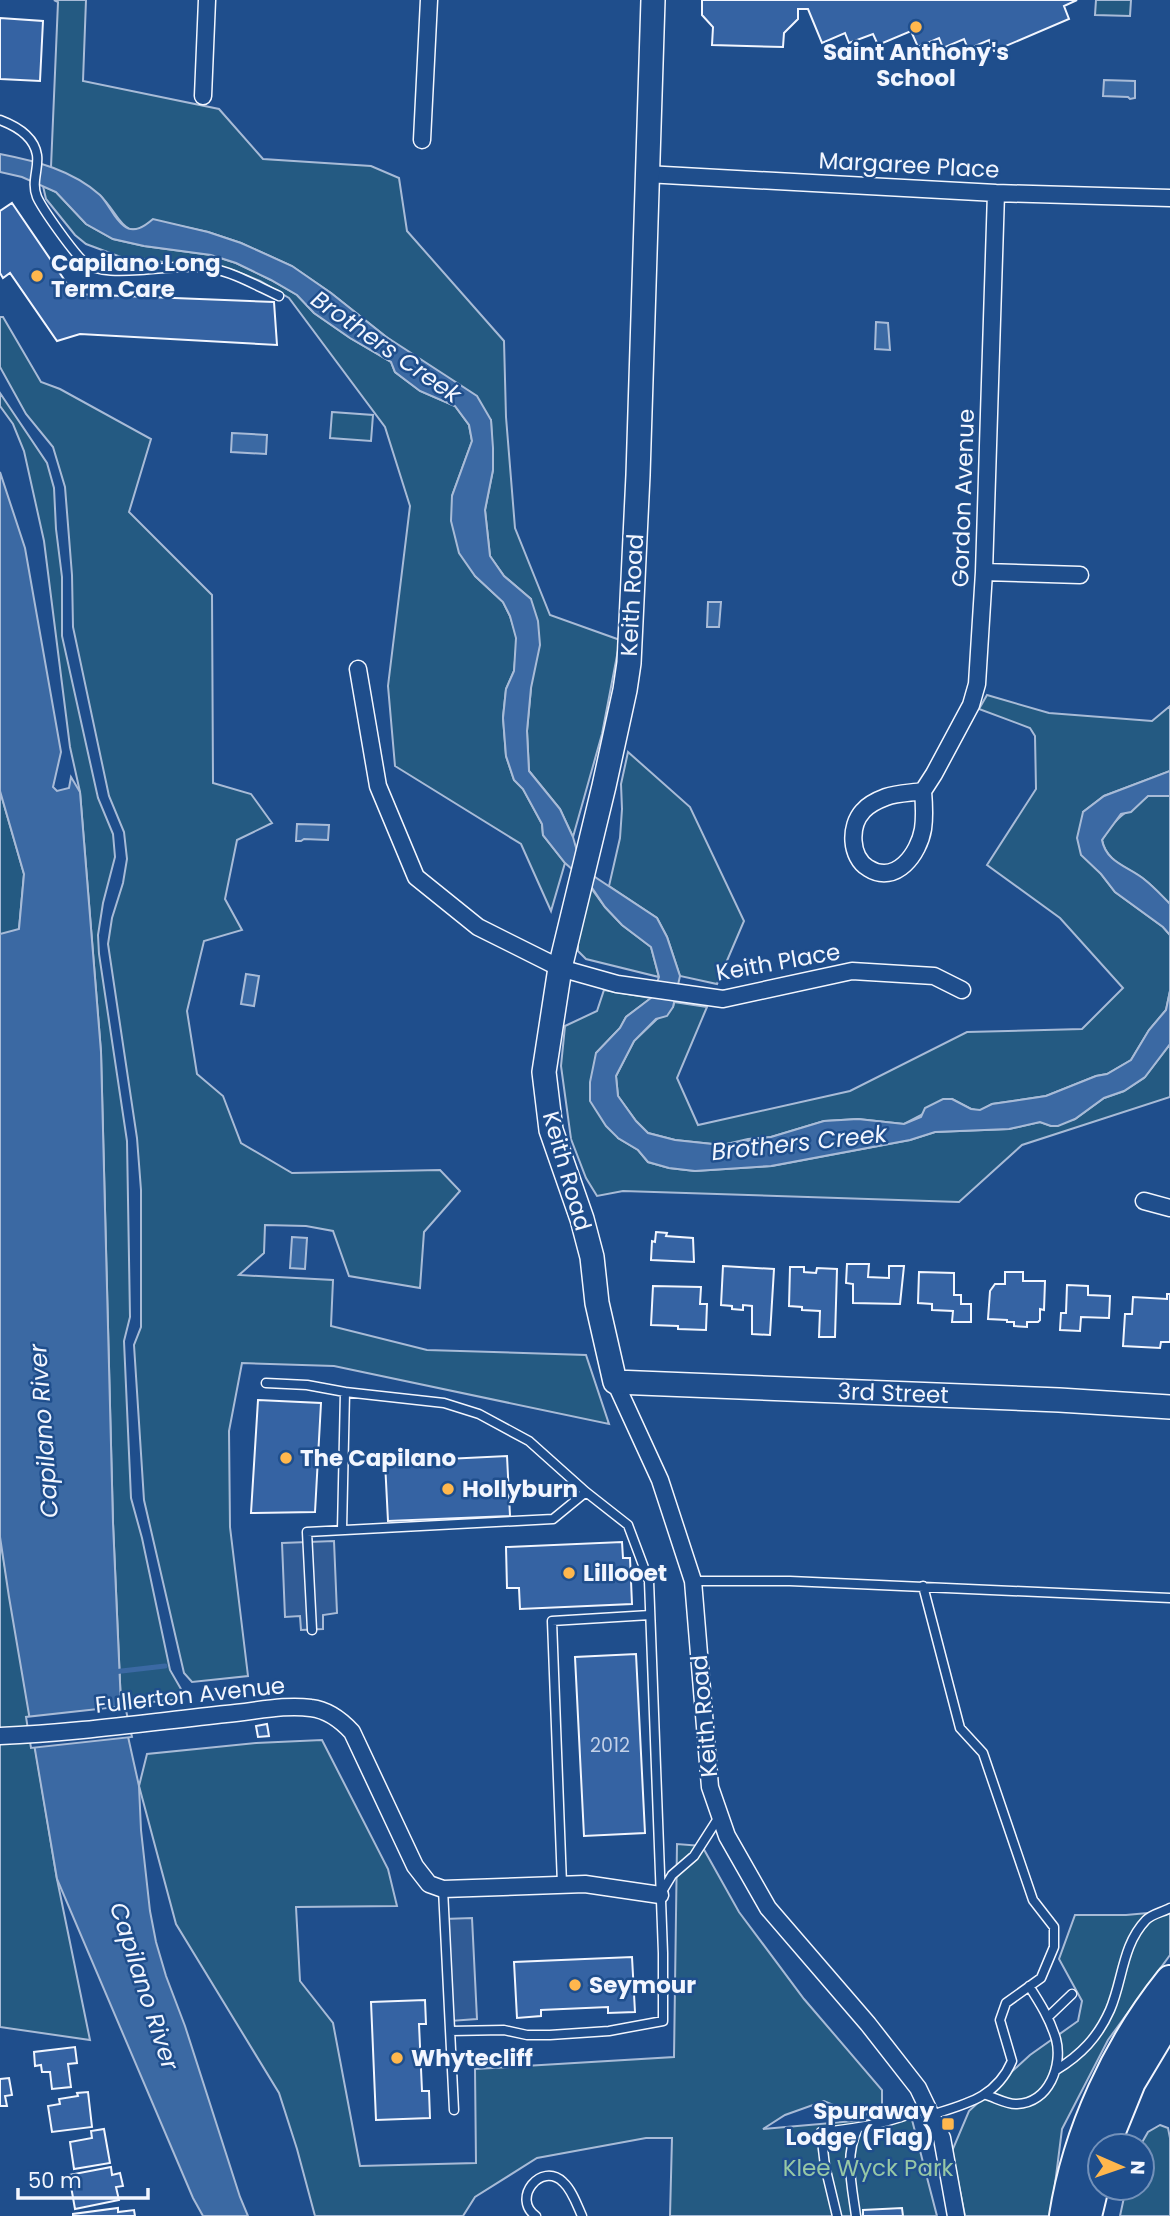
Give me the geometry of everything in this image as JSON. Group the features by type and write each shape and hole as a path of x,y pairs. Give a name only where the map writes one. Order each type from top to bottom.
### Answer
{"highway":[{"path":"1064,2216 1077,2160 1111,2072 1136,2028 1170,1980"},
{"path":"1111,2132 1131,2082 1170,2017"}],"street":[{"path":"203,96 207,0"},
{"path":"422,141 429,0"},
{"name":"Keith Road","path":"653,0 638,475 629,663 602,794 560,968 544,1072 551,1130 589,1245 597,1303 615,1382 660,1480 693,1581 710,1787 719,1817 768,1908 918,2088 942,2138 956,2216"},
{"name":"Margaree Place","path":"646,174 996,193 1170,198"},
{"name":"Gordon Avenue","path":"923,791 971,705 977,684 984,572 996,193"},
{"path":"984,572 1080,575"},
{"name":"Keith Place","path":"358,669 378,786 416,877 478,927 560,968 617,984 723,999 852,971 934,976 962,990"},
{"path":"923,791 923,829 917,849 910,859 901,868 886,873 868,869 853,845 856,821 863,811 885,797 923,791"},
{"path":"1144,1201 1170,1208"},
{"name":"3rd Street","path":"615,1382 1170,1407"},
{"name":"Fullerton Avenue","path":"6,1736 285,1707 323,1710 344,1723 352,1732 415,1866 429,1884 443,1889"},
{"path":"443,1889 585,1884 660,1895"}],"lane":[{"path":"0,120 18,127 29,138 37,154 34,180 37,197 86,264 120,272 180,267 211,268 279,296"},
{"path":"266,1383 307,1385 444,1404 479,1414 529,1441 628,1525 649,1581 663,2021 609,2031 550,2035 527,2035 504,2030 450,2031"},
{"path":"342,1530 345,1392"},
{"path":"312,1630 307,1532 553,1520 586,1492"},
{"path":"693,1581 790,1581 1170,1598"},
{"path":"837,2216 825,2166 821,2132 858,2128 986,2095 1008,2071 1013,2061 1000,2020 1006,2003 1041,1978 1054,1947 1054,1927 1033,1900 983,1753 960,1728 923,1586"},
{"path":"562,1884 552,1621 650,1615"},
{"path":"660,1895 672,1875 694,1856 719,1817"},
{"path":"443,1889 454,2110"},
{"path":"1056,2070 1077,2057 1097,2035 1111,2009 1124,1960 1135,1934 1148,1917 1170,1908"},
{"path":"986,2095 1015,2105 1027,2103 1052,2082 1056,2070 1057,2042 1048,2017 1029,1986"},
{"path":"1048,2017 1072,1994"},
{"path":"856,2216 849,2162 850,2148 858,2128"},
{"path":"536,2216 528,2207 529,2186 536,2180 549,2176 564,2182 582,2216"}],"green space":[{"path":"54,0 86,0 83,81 219,109 263,159 371,166 399,178 407,231 504,341 506,417 515,528 550,615 620,640 602,734 573,837 560,809 529,771 527,731 531,688 531,599 504,576 490,556 485,510 493,470 491,420 331,293 292,266 241,243 208,232 153,220 134,230 128,228 99,195 51,167 58,2"},
{"path":"1096,0 1131,0 1130,16 1095,15"},
{"path":"43,186 56,192 86,224 113,239 211,255 236,263 271,280 297,295 314,313 350,338 391,362 395,372 420,391 455,406 469,425 472,441 452,496 475,576 503,602 517,638 514,671 506,689 503,717 506,756 514,780 523,789 542,824 543,835 565,863 551,911 521,844 395,766 388,686 410,506 385,427 289,298 260,281 233,270 121,257 86,244 75,235 46,199"},
{"path":"0,317 3,317 41,382 60,389 151,439 129,512 212,595 213,783 251,794 272,823 237,840 225,899 242,930 204,941 187,1011 197,1074 223,1096 241,1143 292,1173 440,1170 460,1191 424,1232 420,1288 349,1276 333,1231 306,1226 265,1225 264,1253 239,1275 333,1280 331,1326 427,1350 586,1355 609,1424 334,1366 242,1363 229,1431 230,1527 248,1676 192,1682 184,1673 144,1500 134,1345 141,1327 141,1190 137,1138 108,944 127,859 124,832 109,796 73,627 65,487 53,447 26,414 0,367"},
{"path":"0,393 47,463 54,488 62,577 62,636 98,798 113,834 115,857 98,935 127,1141 130,1317 124,1341 131,1498 170,1670 181,1689 182,1699 121,1705 113,1523 101,1052 80,792 70,747 44,541 24,451 13,424 0,406"},
{"path":"332,412 373,415 371,441 330,438"},
{"path":"987,695 1049,713 1152,721 1170,706 1170,771 1104,796 1083,812 1101,874 1115,892 1170,935 1170,991 1166,1010 1149,1030 1131,1060 1107,1074 1046,1096 992,1104 980,1111 952,1099 904,1124 858,1119 824,1121 771,1137 722,1145 675,1140 648,1133 618,1096 616,1076 634,1041 673,1007 674,1002 707,1007 677,1078 698,1125 850,1091 967,1032 1082,1029 1123,988 1060,918 987,865 1036,789 1035,736 1030,728 979,709"},
{"path":"628,752 690,807 744,921 717,984 680,976 667,937 657,918 609,886 620,838 621,784"},
{"path":"0,791 24,874 19,929 0,974"},
{"path":"1148,796 1170,796 1170,904 1145,880 1114,860 1102,840 1117,820"},
{"path":"591,888 622,925 651,947 659,977 586,959 578,951 578,940"},
{"path":"604,990 651,998 626,1017 620,1028 596,1053 618,1138 638,1150 648,1162 669,1168 695,1171 772,1166 910,1140 935,1132 1009,1129 1040,1122 1051,1126 1075,1119 1104,1098 1124,1091 1144,1078 1170,1044 1170,1097 1022,1145 959,1202 623,1191 597,1196 586,1178 571,1139 561,1066 565,1026 597,1011"},
{"path":"0,1537 57,1879 90,2040 0,2027"},
{"name":"Klee Wyck Park","path":"322,1740 388,1869 397,1906 296,1907 300,1981 333,2023 360,2166 476,2163 475,2069 674,2057 677,1844 702,1846 739,1912 804,1999 882,2090 882,2105 862,2117 824,2101 785,2115 763,2129 911,2116 937,2216 670,2216 672,2138 646,2138 537,2158 475,2197 463,2216 315,2216 279,2093 176,1924 139,1786 147,1754 256,1743"},
{"path":"1170,1911 1170,1955 1108,2040 1062,2129 1051,2216 965,2216 952,2151 969,2111 1030,2055 1078,2021 1082,2001 1059,1959 1075,1915 1126,1915"},
{"path":"1160,2125 1168,2128 1170,2216 1120,2216 1123,2202 1156,2202 1156,2132 1148,2132"}],"shaded area":[{"path":"334,1541 337,1613 323,1615 323,1629 301,1630 300,1616 285,1617 282,1543"},
{"path":"472,1918 477,2019 450,2021 444,1919"}],"water":[{"path":"1104,80 1135,81 1135,98 1103,96"},
{"name":"Brothers Creek","path":"0,154 40,163 78,179 100,195 117,219 128,228 139,228 153,219 241,243 292,266 385,336 477,396 491,420 493,470 485,510 490,556 504,576 531,599 538,621 540,645 531,688 527,731 529,771 560,809 579,858 595,877 657,918 667,937 680,976 673,1007 667,1016 656,1019 634,1041 616,1076 618,1096 648,1133 675,1140 722,1145 771,1137 824,1121 858,1119 904,1124 921,1117 925,1108 943,1099 952,1099 971,1109 980,1110 992,1104 1046,1096 1107,1074 1131,1060 1149,1030 1166,1010 1170,991 1170,1044 1145,1077 1124,1091 1104,1098 1075,1119 1058,1126 1040,1122 1009,1129 935,1132 910,1140 771,1166 695,1171 669,1168 648,1162 638,1150 618,1138 606,1126 590,1101 590,1082 596,1053 620,1028 626,1017 651,998 659,977 651,947 622,925 590,885 565,863 543,835 542,824 523,789 514,780 506,756 503,718 506,689 514,671 516,638 503,602 475,576 459,553 451,521 452,496 472,441 469,425 455,406 420,391 395,372 391,362 314,313 297,295 236,263 211,255 113,239 86,224 56,192 22,177 0,172"},
{"path":"876,322 888,323 890,350 875,349"},
{"path":"232,433 267,435 266,454 231,452"},
{"name":"Capilano River","path":"0,472 25,548 61,752 53,787 57,791 69,788 71,777 80,792 101,1052 113,1523 121,1705 139,1786 150,1911 166,1976 248,2216 203,2216 57,1879 0,1537 0,934 19,929 24,874 0,791"},
{"path":"708,602 721,602 719,627 707,627"},
{"path":"1170,771 1170,796 1148,796 1131,812 1121,814 1102,840 1104,848 1113,859 1145,880 1170,904 1170,935 1115,892 1081,855 1077,838 1083,812 1104,796"},
{"path":"297,824 329,825 328,840 296,841"},
{"path":"246,974 259,976 254,1006 241,1004"},
{"path":"292,1237 307,1238 305,1269 290,1268"}],"pier":[{"path":"125,1706 132,1737 31,1748 26,1717"}],"building":[{"path":"702,0 1077,0 1064,6 1069,19 994,51 989,40 968,49 964,39 943,48 939,38 918,47 911,31 878,45 873,34 849,43 845,33 822,43 808,9 798,9 798,19 784,33 783,47 712,45 713,27 702,15"},
{"path":"0,18 43,21 40,81 0,79"},
{"name":"Capilano Long Term Care","path":"12,203 74,294 274,302 277,345 80,334 57,341 10,273 3,278 0,273 0,211"},
{"path":"656,1232 667,1233 666,1236 693,1238 694,1262 651,1260 652,1241 655,1242"},
{"path":"847,1264 869,1264 868,1277 889,1278 889,1266 904,1266 900,1304 853,1303 853,1284 846,1283"},
{"path":"723,1266 774,1269 770,1335 752,1334 752,1306 743,1305 743,1310 721,1305"},
{"path":"790,1267 804,1267 804,1272 816,1273 817,1268 837,1269 835,1337 819,1337 820,1311 789,1306"},
{"path":"919,1272 954,1273 954,1295 961,1295 961,1304 971,1304 971,1322 952,1322 953,1311 932,1310 932,1304 918,1303"},
{"path":"1005,1272 1023,1272 1023,1281 1045,1281 1044,1310 1040,1309 1038,1322 1027,1322 1027,1327 1014,1326 1014,1322 1007,1320 988,1319 990,1291 995,1284 1005,1284"},
{"path":"1067,1285 1088,1286 1088,1295 1110,1296 1109,1318 1081,1317 1080,1331 1060,1330 1061,1313 1066,1313"},
{"path":"653,1286 701,1287 700,1304 707,1304 706,1330 651,1325"},
{"path":"1167,1294 1170,1294 1170,1342 1161,1342 1160,1348 1123,1346 1125,1314 1132,1314 1133,1297 1167,1299"},
{"name":"The Capilano","path":"258,1400 321,1403 315,1512 251,1513"},
{"name":"Hollyburn","path":"507,1456 510,1516 388,1521 385,1462"},
{"name":"Lillooet","path":"622,1542 623,1558 630,1558 632,1604 520,1609 519,1588 507,1588 506,1547"},
{"path":"636,1654 645,1833 584,1836 575,1657"},
{"path":"267,1724 269,1736 258,1737 256,1726"},
{"name":"Seymour","path":"632,1957 635,2012 608,2013 608,2007 541,2010 541,2016 517,2018 514,1962"},
{"name":"Whytecliff","path":"425,2000 426,2024 419,2024 422,2091 429,2091 430,2118 376,2120 371,2002"},
{"path":"75,2047 77,2063 68,2064 71,2087 52,2089 50,2072 42,2072 41,2065 35,2066 34,2052"},
{"path":"9,2078 12,2095 5,2096 7,2106 0,2106 0,2079"},
{"path":"88,2092 92,2127 52,2132 48,2106 60,2104 59,2099"},
{"path":"104,2129 110,2163 74,2169 70,2142 92,2138 91,2131"},
{"path":"111,2167 112,2175 120,2173 123,2186 116,2187 119,2200 75,2209 69,2175"},
{"path":"118,2208 118,2212 134,2210 135,2216 73,2216 73,2214"},
{"path":"902,2208 903,2216 863,2216 863,2210"}],"waterway":[{"path":"113,1672 165,1666"}],"place":[{"name":"Saint Anthony's School","path":"916,27"},
{"name":"Capilano Long Term Care","path":"37,276"},
{"name":"The Capilano","path":"286,1458"},
{"name":"Hollyburn","path":"448,1489"},
{"name":"Lillooet","path":"569,1573"},
{"name":"Seymour","path":"575,1985"},
{"name":"Whytecliff","path":"397,2058"},
{"name":"Spuraway Lodge (Flag)","path":"948,2124"}]}
